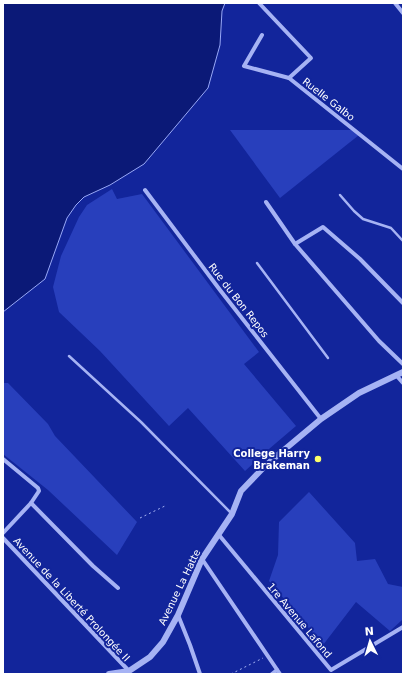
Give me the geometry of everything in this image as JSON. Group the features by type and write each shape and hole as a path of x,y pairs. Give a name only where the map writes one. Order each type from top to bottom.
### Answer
{"street":[{"name":"Ruelle Galbo","path":"259,3 310,58 289,78 403,168"},
{"path":"395,3 403,13"},
{"path":"262,35 244,66 289,78"},
{"name":"Rue du Bon Repos","path":"145,190 220,290 321,419"},
{"path":"266,202 295,244 379,341 403,364"},
{"path":"295,244 323,227 360,259 403,303"},
{"name":"Avenue La Hatte","path":"129,671 150,657 163,642 178,615 202,559 232,514 241,491 266,465 321,419 359,393 396,374 403,372"},
{"path":"396,374 403,383"},
{"name":"Avenue de la Liberté Prolongée II","path":"3,459 38,488 39,491 31,503 3,533"},
{"path":"31,503 93,566 118,588"},
{"name":"1re Avenue Lafond","path":"219,535 331,670 403,627"},
{"name":"Avenue de la Liberté Prolongée II","path":"3,538 129,671"},
{"path":"202,559 279,672 272,674"},
{"path":"178,615 200,674"},
{"path":"109,674 129,671"}],"lane":[{"path":"340,195 363,219 392,228 403,241"},
{"path":"257,263 328,358"},
{"path":"69,356 141,422 232,514"}],"path":[{"path":"140,518 167,506"},
{"path":"231,674 268,656"}],"shaded area":[{"path":"3,3 225,3 222,11 220,45 208,88 144,164 110,185 84,197 76,205 67,218 45,279 3,312"},
{"path":"230,130 352,130 359,135 280,198"},
{"path":"112,189 117,199 142,194 259,352 244,364 296,426 245,471 188,408 169,426 100,351 59,312 53,287 61,256 79,217 87,205"},
{"path":"3,383 8,383 48,424 55,436 137,522 117,555 48,490 3,454"},
{"path":"309,492 355,543 357,561 375,559 388,584 403,587 402,620 390,631 356,602 323,645 269,581 278,555 279,522"}],"place":[{"name":"College Harry Brakeman","path":"318,459"}]}
